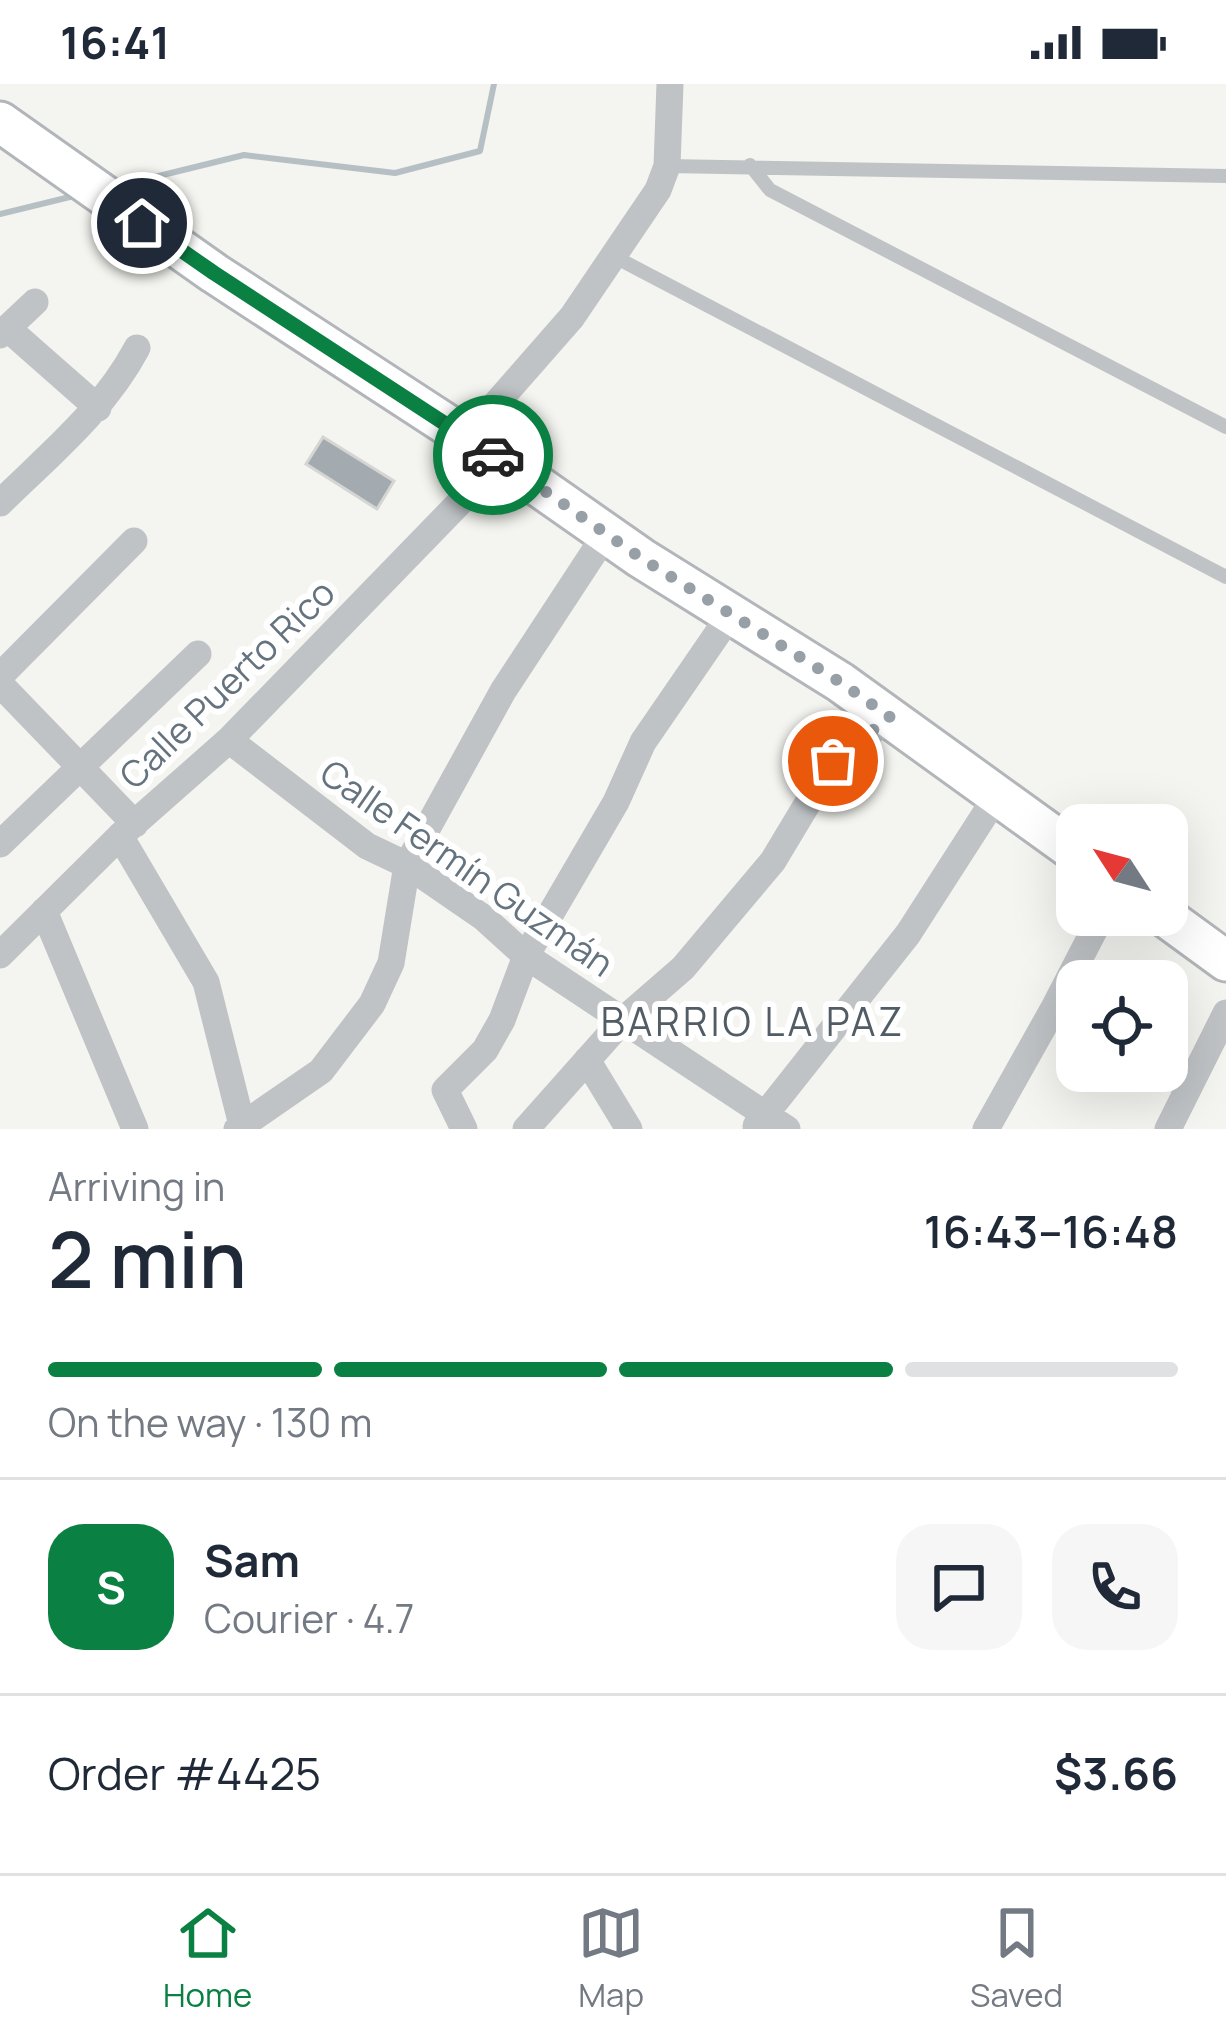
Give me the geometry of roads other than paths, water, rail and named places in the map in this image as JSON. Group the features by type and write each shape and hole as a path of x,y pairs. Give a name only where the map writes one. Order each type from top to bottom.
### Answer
{"main road":[{"path":"0,122 214,273 606,534 840,682 1056,837"},
{"path":"1188,934 1226,961"}],"street":[{"path":"466,438 572,317 658,190 667,166 670,84"},
{"path":"34,302 4,331 98,408"},
{"path":"0,502 98,408 137,348"},
{"name":"Calle Puerto Rico","path":"0,956 128,830 229,740 501,460"},
{"path":"134,541 0,680 79,766 128,830 206,982 240,1127 321,1071 373,1004 391,964 407,865 503,692 606,534"},
{"path":"464,1129 445,1090 485,1050 526,956 616,802 643,742 731,614"},
{"path":"0,844 198,654"},
{"path":"526,1129 622,1021 683,968 773,861 833,761 890,717"},
{"name":"Calle Fermín Guzmán","path":"229,740 367,846 407,865 484,919 526,956 769,1124"},
{"path":"769,1124 908,934 998,794"},
{"path":"44,911 135,1129"},
{"path":"986,1129 1091,936"},
{"path":"1168,1129 1226,1012"},
{"path":"587,1060 628,1129"}],"lane":[{"path":"750,165 770,190 1226,427"},
{"path":"667,166 1226,176"},
{"path":"614,257 1226,577"}],"waterway":[{"path":"114,187 244,155 395,173 480,151 494,84"},
{"path":"0,214 78,195"}],"district":[{"name":"BARRIO LA PAZ","path":"753,1022"}]}
